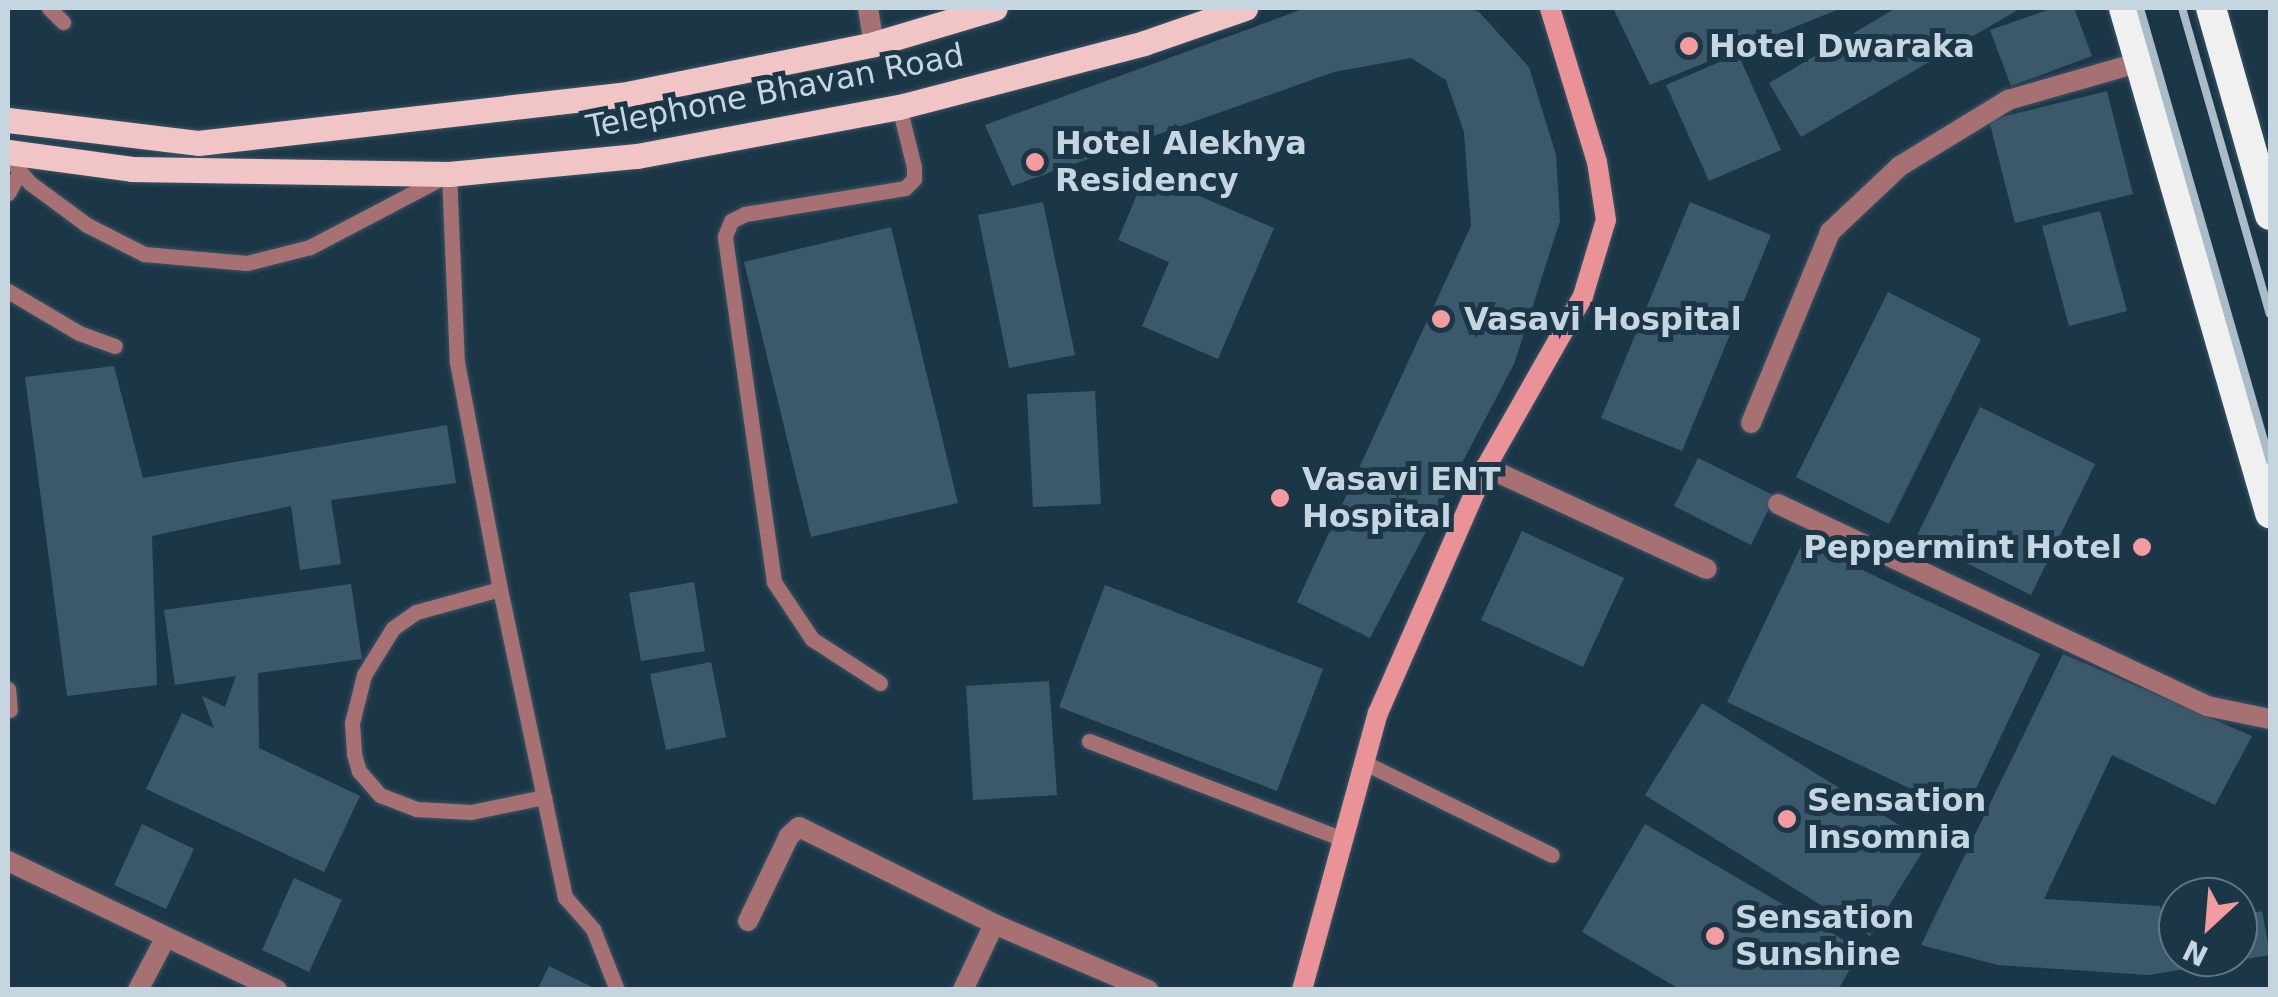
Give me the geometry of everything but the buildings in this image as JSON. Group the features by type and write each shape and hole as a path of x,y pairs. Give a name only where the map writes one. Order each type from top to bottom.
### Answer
{"highway":[{"path":"2124,8 2270,513"},
{"path":"2211,8 2270,216"}],"main road":[{"name":"Telephone Bhavan Road","path":"8,120 198,143 622,96 874,44 996,8"},
{"name":"Telephone Bhavan Road","path":"12,160 132,169 448,174 637,156 899,107 1144,43 1245,8"}],"street":[{"path":"868,8 874,44"},
{"path":"1302,990 1378,713 1486,467 1582,296 1606,220 1596,162 1550,8"},
{"path":"1751,424 1830,232 1900,166 2008,100 2137,63"},
{"path":"1486,467 1707,569"},
{"path":"1778,504 2207,706 2270,719"},
{"path":"748,922 789,836 799,827 994,924 1148,990"},
{"path":"8,861 277,990"},
{"path":"964,990 994,924"},
{"path":"138,990 165,939"}],"lane":[{"path":"49,8 63,22"},
{"path":"880,683 812,639 774,582 725,236 731,221 745,214 904,188 914,179 914,166 899,107"},
{"path":"12,160 87,225 144,254 246,263 310,247 448,174 457,362 500,589 565,897 592,929 617,990"},
{"path":"8,193 12,160"},
{"path":"8,291 78,333 115,346"},
{"path":"500,589 416,612 393,628 364,675 352,723 354,754 358,772 380,795 416,809 472,812 544,797"},
{"path":"8,688 10,710"},
{"path":"1089,741 1343,839"},
{"path":"1365,762 1552,855"}],"railway":[{"path":"2140,8 2270,461"},
{"path":"2182,8 2270,314"}],"place":[{"name":"Hotel Dwaraka","path":"1689,46"},
{"name":"Hotel Alekhya Residency","path":"1035,162"},
{"name":"Vasavi Hospital","path":"1441,319"},
{"name":"Vasavi ENT Hospital","path":"1280,498"},
{"name":"Peppermint Hotel","path":"2142,547"},
{"name":"Sensation Insomnia","path":"1787,819"},
{"name":"Sensation Sunshine","path":"1715,936"}]}
